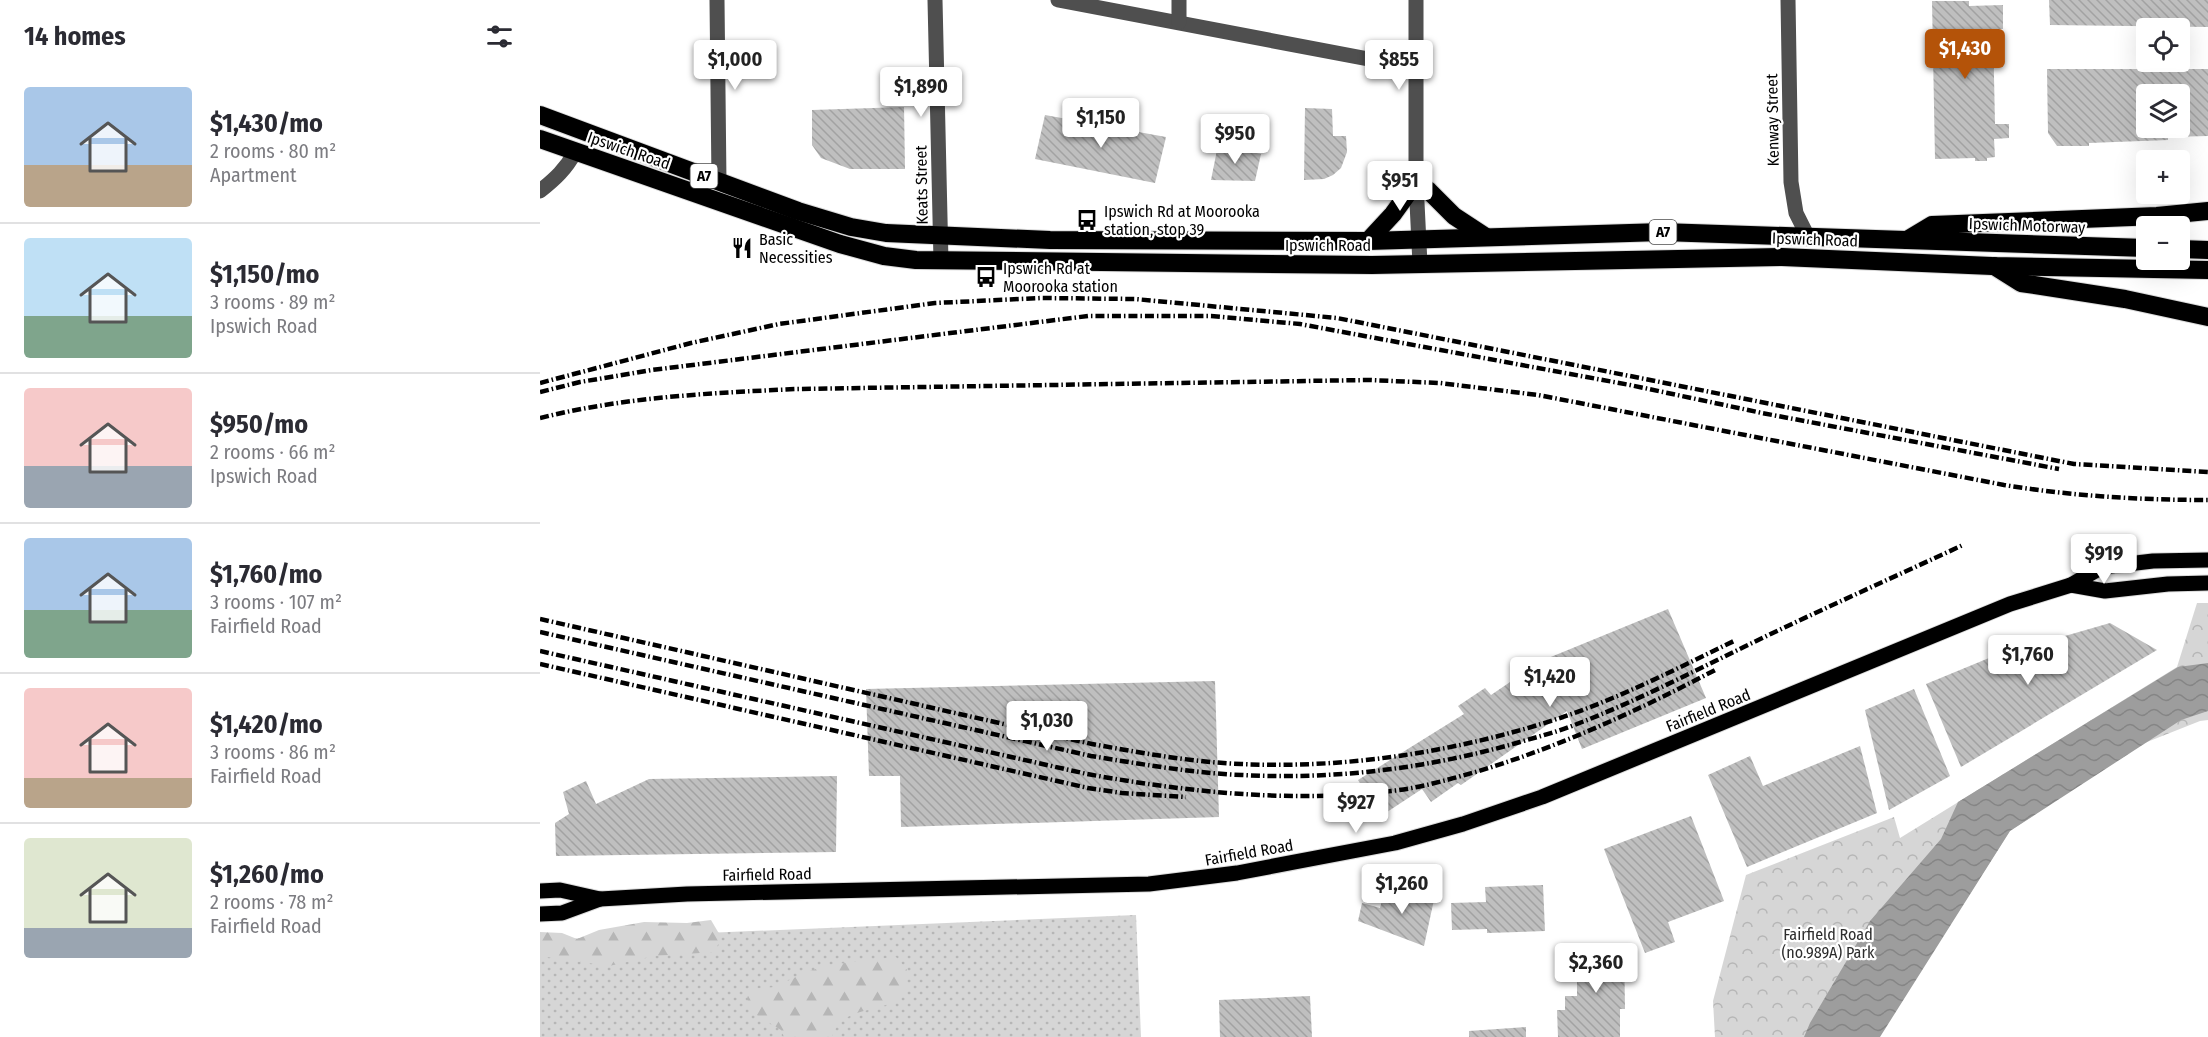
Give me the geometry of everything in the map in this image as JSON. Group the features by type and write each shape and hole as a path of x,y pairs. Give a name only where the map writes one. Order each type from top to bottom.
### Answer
{"highway":[{"name":"Ipswich Road","path":"540,115 798,211 851,227 886,233 1050,240 1368,241 1662,232 1907,240"},
{"name":"Ipswich Road","path":"540,139 840,244 916,260 1420,264 1782,257 1992,266"},
{"path":"1368,241 1393,214 1416,182 1429,191 1454,216 1486,237"},
{"path":"1907,240 1932,225 2157,216 2208,211"},
{"name":"Ipswich Motorway","path":"1907,240 2136,248"},
{"path":"2190,249 2208,250"},
{"path":"1992,266 2021,282 2185,310 2208,317"},
{"name":"A7","path":"1992,266 2208,270"}],"main road":[{"name":"Fairfield Road","path":"540,891 560,890 600,899 723,893 1149,884 1201,879 1364,850 1463,824 1542,797 1999,609 2071,585 2102,567 2153,561 2208,560"},
{"name":"Fairfield Road","path":"2071,585 2105,591 2160,584 2208,583"},
{"name":"Fairfield Road","path":"540,914 562,913 600,899"}],"street":[{"path":"717,0 719,182"},
{"name":"Keats Street","path":"935,0 941,261"},
{"path":"1058,0 1416,68"},
{"path":"1179,0 1179,22"},
{"path":"1416,0 1416,182 1420,264"},
{"name":"Kenway Street","path":"1788,0 1791,182 1793,203 1808,237"},
{"path":"540,190 568,165 575,152"}],"green space":[{"name":"Fairfield Road (no.989A) Park","path":"2197,603 2208,603 2208,720 2200,721 2137,746 2010,831 1878,1037 1715,1037 1713,1001 1746,875 1894,817 1900,838 2177,667"},
{"path":"1136,915 1141,1037 540,1037 540,940"},
{"path":"711,920 721,937 715,952 654,956 609,966 540,956 540,932 562,933 577,939 599,930 644,922 687,923"},
{"path":"896,957 907,970 905,993 895,1001 849,1016 836,1028 832,1037 784,1037 781,1030 755,1014 747,999 750,989 775,987 804,973 828,965"}],"water":[{"path":"2208,663 2208,711 2181,720 2010,831 1880,1037 1804,1037 1870,921 1941,839 1958,802 2178,667"}],"building":[{"path":"2049,0 2208,0 2208,27 2190,27 2190,18 2136,18 2136,26 2050,25"},
{"path":"1932,1 1969,1 1969,6 2003,5 2003,29 1993,29 1995,124 2009,124 2009,138 1994,139 1995,157 1987,158 1987,161 1975,161 1975,158 1935,159"},
{"path":"2047,69 2136,69 2136,72 2190,72 2190,69 2208,69 2208,136 2190,136 2190,84 2136,84 2136,138 2168,138 2168,140 2057,146 2048,133"},
{"path":"904,107 905,169 850,169 821,158 812,145 812,110"},
{"path":"1305,108 1332,109 1333,136 1346,136 1347,152 1341,168 1324,179 1304,180"},
{"path":"1045,115 1166,137 1155,183 1035,159"},
{"path":"1218,145 1261,154 1255,181 1211,180"},
{"path":"1668,609 1706,698 1582,749 1567,711 1461,785 1458,783 1431,802 1422,789 1381,816 1358,780 1464,714 1458,706 1485,688 1491,695 1541,661"},
{"path":"2110,623 2157,650 1961,767 1926,684 1989,658"},
{"path":"1215,681 1219,817 901,827 900,776 869,776 866,689"},
{"path":"1914,689 1950,776 1889,810 1865,710"},
{"path":"1860,746 1877,813 1747,867 1708,775 1750,756 1763,786"},
{"path":"837,776 836,852 556,856 555,823 569,814 563,792 586,781 596,804 649,779"},
{"path":"1691,816 1724,901 1668,922 1675,942 1645,953 1604,849"},
{"path":"1543,885 1545,931 1487,933 1487,929 1452,930 1451,903 1486,902 1485,887"},
{"path":"1404,886 1435,895 1424,946 1358,921 1362,903 1380,908 1384,893 1400,898"},
{"path":"1577,944 1624,944 1625,1009 1620,1009 1620,1037 1558,1037 1557,1010 1565,1010 1565,996 1577,996"},
{"path":"1310,996 1312,1037 1220,1037 1219,1000"},
{"path":"1526,1027 1526,1037 1469,1037 1469,1031"}],"railway":[{"path":"540,383 691,343 779,324 935,303 1041,298 1135,299 1337,318 2074,464 2208,472"},
{"path":"540,392 580,382 652,370 1088,316 1211,316 1300,324 1630,385 1762,413 2059,469"},
{"path":"540,418 635,401 699,394 796,389 1369,380 1440,383 1538,395 2004,485 2106,497 2208,500"},
{"path":"540,632 1091,756 1223,774 1277,776 1348,774 1452,759 1569,727 1638,698 1963,545"},
{"path":"540,619 1092,744 1204,761 1282,765 1323,764 1404,755 1445,748 1524,729 1563,717 1650,682 1734,641"},
{"path":"540,651 1087,774 1162,786 1276,796 1315,796 1402,790 1479,771 1601,726 1717,669"},
{"path":"540,664 1088,788 1122,793 1186,797"}],"place":[{"name":"Ipswich Rd at Moorooka station, stop 39","path":"1087,220"},
{"name":"Basic Necessities","path":"742,248"},
{"name":"Ipswich Rd at Moorooka station","path":"986,277"}]}
